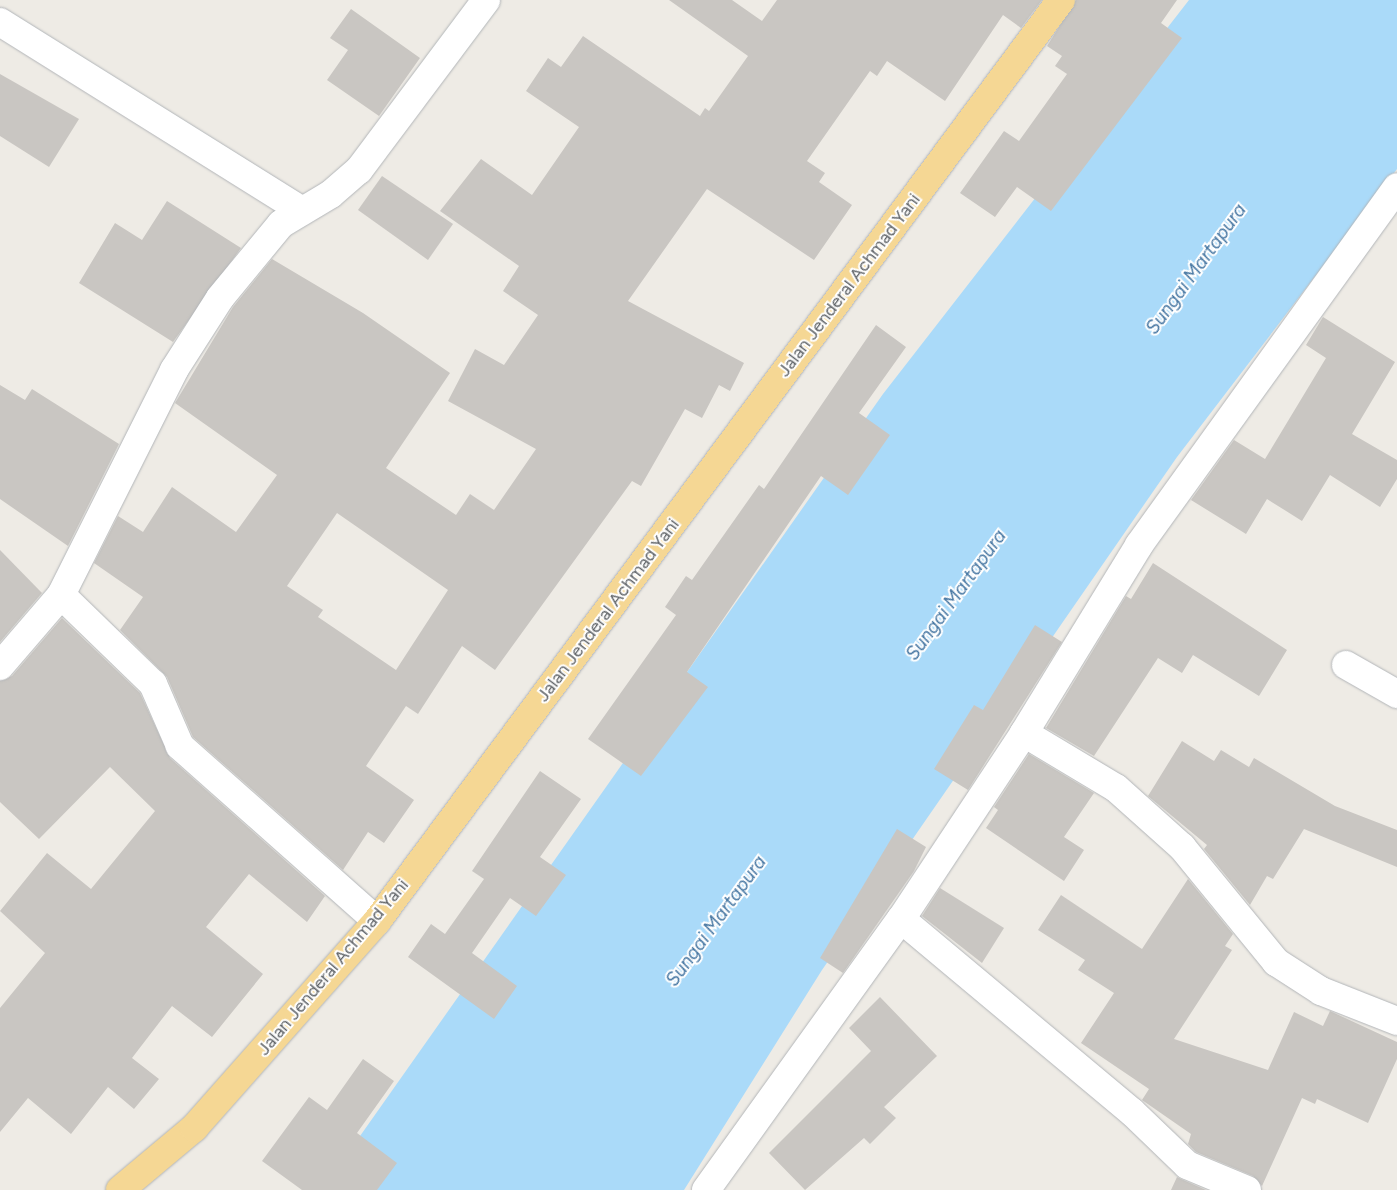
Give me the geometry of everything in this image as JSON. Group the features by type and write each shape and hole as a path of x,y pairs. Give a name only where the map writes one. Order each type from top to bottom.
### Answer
{"highway":[{"name":"Jalan Jenderal Achmad Yani","path":"120,1190 194,1128 377,921 1061,0"}],"street":[{"path":"0,666 61,595 174,370 226,291 281,224 359,170 486,0"},
{"path":"0,22 302,211"},
{"path":"706,1190 901,919 1024,733 1139,545 1397,187"},
{"path":"61,595 153,684 180,746 377,921"},
{"path":"1346,665 1397,694"},
{"path":"1024,733 1116,788 1182,847 1276,962 1321,992 1397,1021"},
{"path":"901,919 1132,1112 1187,1165 1247,1190"}],"water":[{"name":"Sungai Martapura","path":"1189,0 1397,0 1397,169 1177,457 822,970 684,1190 322,1190 883,394"}],"building":[{"path":"669,0 732,0 762,21 777,0 1042,0 1021,28 1003,15 945,101 887,61 877,76 870,71 807,161 825,173 819,182 852,205 814,260 707,189 628,301 744,363 730,391 719,385 702,418 685,409 641,486 632,481 495,670 462,646 418,714 406,706 366,766 414,800 384,843 368,832 343,870 193,737 167,677 120,630 143,597 94,563 118,516 143,532 172,487 236,532 277,475 175,403 233,307 272,259 363,313 450,373 386,468 456,515 470,494 494,510 536,449 448,401 475,349 504,365 538,315 503,291 519,266 440,211 481,159 532,195 579,127 526,91 548,58 561,67 583,36 700,116 705,108 709,111 748,56","holes":["337,513 448,590 396,670 318,617 323,610 287,586"]},
{"path":"1076,0 1177,0 1161,23 1182,38 1051,211 1017,187 995,217 960,193 1004,131 1019,141 1067,74 1055,66 1062,56 1047,46"},
{"path":"351,9 420,58 379,116 327,80 348,50 330,38"},
{"path":"0,74 79,119 49,167 0,136"},
{"path":"382,176 453,224 428,260 358,210"},
{"path":"167,201 241,248 173,342 79,283 115,223 142,240"},
{"path":"1323,317 1395,362 1352,434 1397,460 1397,479 1380,507 1330,475 1302,521 1267,499 1246,534 1191,500 1234,440 1265,459 1326,358 1306,345"},
{"path":"876,325 906,347 859,413 890,435 848,495 821,476 687,672 708,687 641,776 588,739 676,615 665,607 686,576 692,580 759,485 764,489"},
{"path":"0,385 25,400 32,389 119,444 68,546 0,499"},
{"path":"0,550 42,593 0,642"},
{"path":"1153,563 1287,650 1259,696 1193,655 1182,673 1158,658 1094,756 1046,728 1126,596 1131,599"},
{"path":"62,618 140,693 170,758 325,896 307,922 249,874 206,927 263,974 212,1037 172,1006 132,1058 159,1079 134,1109 108,1087 71,1134 28,1098 0,1132 0,1008 45,953 0,911 47,853 91,889 155,811 110,767 39,839 0,802 0,681 12,676"},
{"path":"1035,625 1062,642 968,790 934,769 974,705 983,710"},
{"path":"1182,741 1214,761 1221,750 1249,767 1254,758 1335,806 1397,830 1397,867 1304,829 1273,879 1267,876 1250,905 1204,849 1207,845 1148,796"},
{"path":"1029,754 1094,793 1064,837 1084,850 1064,881 986,828 998,810 994,807"},
{"path":"540,771 581,799 540,857 566,875 536,916 510,898 472,953 517,986 494,1019 408,957 431,924 445,934 484,879 472,871"},
{"path":"897,829 926,847 914,871 843,973 820,958"},
{"path":"1188,879 1233,934 1225,946 1232,950 1174,1039 1268,1070 1294,1012 1323,1026 1330,1011 1397,1042 1397,1059 1368,1123 1317,1099 1315,1104 1302,1098 1262,1186 1253,1176 1196,1152 1188,1144 1191,1134 1142,1100 1149,1089 1081,1043 1114,993 1078,970 1085,960 1038,930 1061,895 1142,949"},
{"path":"940,888 1004,928 982,963 922,916"},
{"path":"880,997 937,1056 884,1107 896,1118 870,1144 864,1138 805,1190 769,1153 871,1051 849,1028"},
{"path":"363,1059 394,1081 357,1133 397,1163 377,1190 302,1190 262,1161 309,1097 327,1110"},
{"path":"1177,1177 1181,1179 1206,1190 1171,1190"}]}
